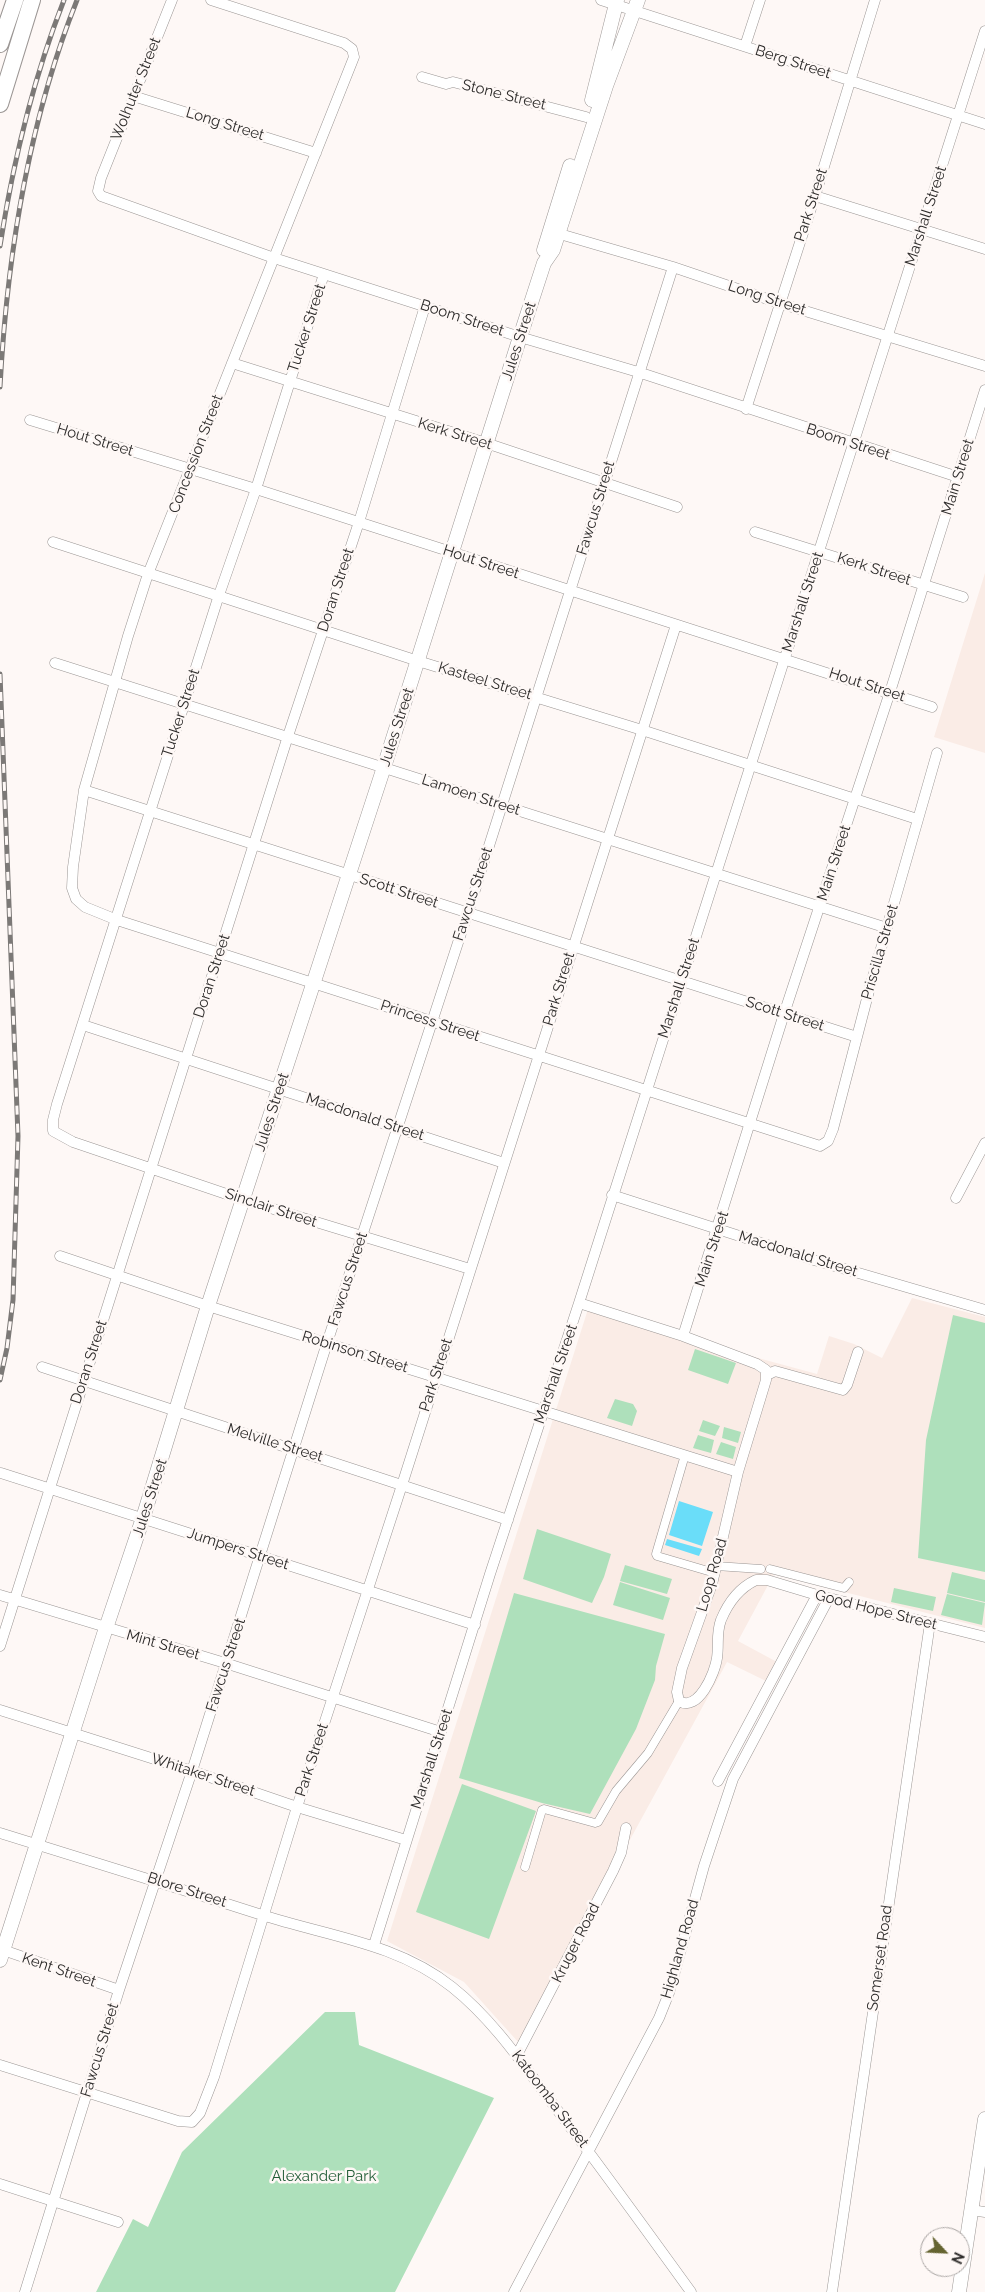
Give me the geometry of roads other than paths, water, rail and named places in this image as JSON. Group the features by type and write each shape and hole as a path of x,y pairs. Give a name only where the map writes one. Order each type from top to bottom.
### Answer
{"main road":[{"path":"0,44 15,0"},
{"path":"0,104 32,0"},
{"name":"Jules Street","path":"554,232 617,2"},
{"name":"Jules Street","path":"1,1953 106,1628 144,1518 208,1306 418,661 544,263 544,247 554,232 636,5"},
{"path":"959,2292 978,2211 985,2119"}],"street":[{"name":"Wolhuter Street","path":"101,178 172,0"},
{"name":"Concession Street","path":"73,867 84,790 114,682 148,574 353,63 354,52 344,43 211,0"},
{"name":"Berg Street","path":"601,0 636,5 745,46 985,124"},
{"path":"745,46 760,0"},
{"name":"Park Street","path":"746,409 815,196 875,0"},
{"name":"Marshall Street","path":"374,1945 508,1520 854,445 985,31"},
{"name":"Stone Street","path":"422,77 446,84 453,82 586,116"},
{"name":"Long Street","path":"133,96 316,153"},
{"name":"Boom Street","path":"101,178 98,191 106,199 274,258 520,337 638,372 854,445 958,477"},
{"path":"815,196 985,249"},
{"name":"Long Street","path":"554,232 673,267 779,303 985,366"},
{"name":"Fawcus Street","path":"24,2292 119,1990 192,1771 396,1127 468,912 500,805 673,267"},
{"name":"Tucker Street","path":"73,1142 56,1134 52,1126 150,810 219,596 256,489 324,274"},
{"name":"Doran Street","path":"0,1646 288,736 359,522 425,306"},
{"name":"Kerk Street","path":"232,362 486,443 677,507"},
{"name":"Main Street","path":"683,1336 718,1230 784,1014 890,692 985,390"},
{"name":"Hout Street","path":"30,420 256,489 932,706"},
{"name":"Kerk Street","path":"755,532 963,597"},
{"name":"Kasteel Street","path":"53,542 418,661 535,696 917,819"},
{"name":"Park Street","path":"87,2093 178,2121 192,2122 200,2113 214,2076 332,1697 402,1485 676,625"},
{"name":"Lamoen Street","path":"55,663 887,928"},
{"name":"Priscilla Street","path":"820,1146 828,1141 834,1129 857,1037 937,753"},
{"name":"Scott Street","path":"84,790 857,1037"},
{"name":"Princess Street","path":"73,867 72,888 80,904 117,920 820,1146"},
{"name":"Macdonald Street","path":"83,1025 504,1164"},
{"name":"Sinclair Street","path":"73,1142 244,1200 470,1269"},
{"path":"956,1198 985,1143"},
{"name":"Macdonald Street","path":"612,1195 814,1260 985,1310"},
{"name":"Robinson Street","path":"60,1256 118,1274 208,1306 738,1472"},
{"path":"579,1303 683,1336 757,1364 764,1368 767,1375 775,1371 843,1390 847,1385 858,1352"},
{"name":"Melville Street","path":"42,1367 83,1382 295,1448 508,1520"},
{"name":"Loop Road","path":"767,1375 738,1472 716,1570 682,1668 677,1692 678,1701 687,1704 692,1702 707,1684 717,1658 716,1640 720,1621 734,1596 751,1582 767,1580"},
{"path":"685,1455 657,1556 716,1570 765,1569 844,1588 849,1582"},
{"name":"Jumpers Street","path":"1,1473 475,1624"},
{"name":"Good Hope Street","path":"767,1580 817,1595 985,1637"},
{"name":"Mint Street","path":"0,1595 225,1663 441,1732"},
{"path":"718,1781 817,1595"},
{"name":"Highland Road","path":"514,2292 664,2005 704,1866 733,1779 829,1598"},
{"name":"Somerset Road","path":"832,2292 930,1623"},
{"path":"525,1867 542,1810 595,1824 598,1822 616,1792 648,1753 678,1701"},
{"name":"Whitaker Street","path":"0,1710 192,1771 297,1807 406,1840"},
{"name":"Kruger Road","path":"517,2055 613,1870 621,1853 626,1828"},
{"name":"Blore Street","path":"0,1834 155,1880 264,1916 374,1945"},
{"name":"Katoomba Street","path":"374,1945 419,1965 453,1987 469,2001 517,2055 691,2292"},
{"name":"Kent Street","path":"1,1953 119,1990"},
{"path":"0,2065 87,2093"},
{"path":"0,2184 118,2222"}],"water":[{"path":"679,1501 713,1512 702,1546 669,1535"},
{"path":"667,1539 702,1549 699,1556 665,1545"}],"railway":[{"path":"0,246 11,183 25,121 43,60 64,0"},
{"path":"0,387 8,288 23,190 45,94 77,0"},
{"path":"0,674 18,1136 13,1300 7,1348 0,1380"}],"park label":[{"name":"Alexander Park","path":"324,2176"}]}
